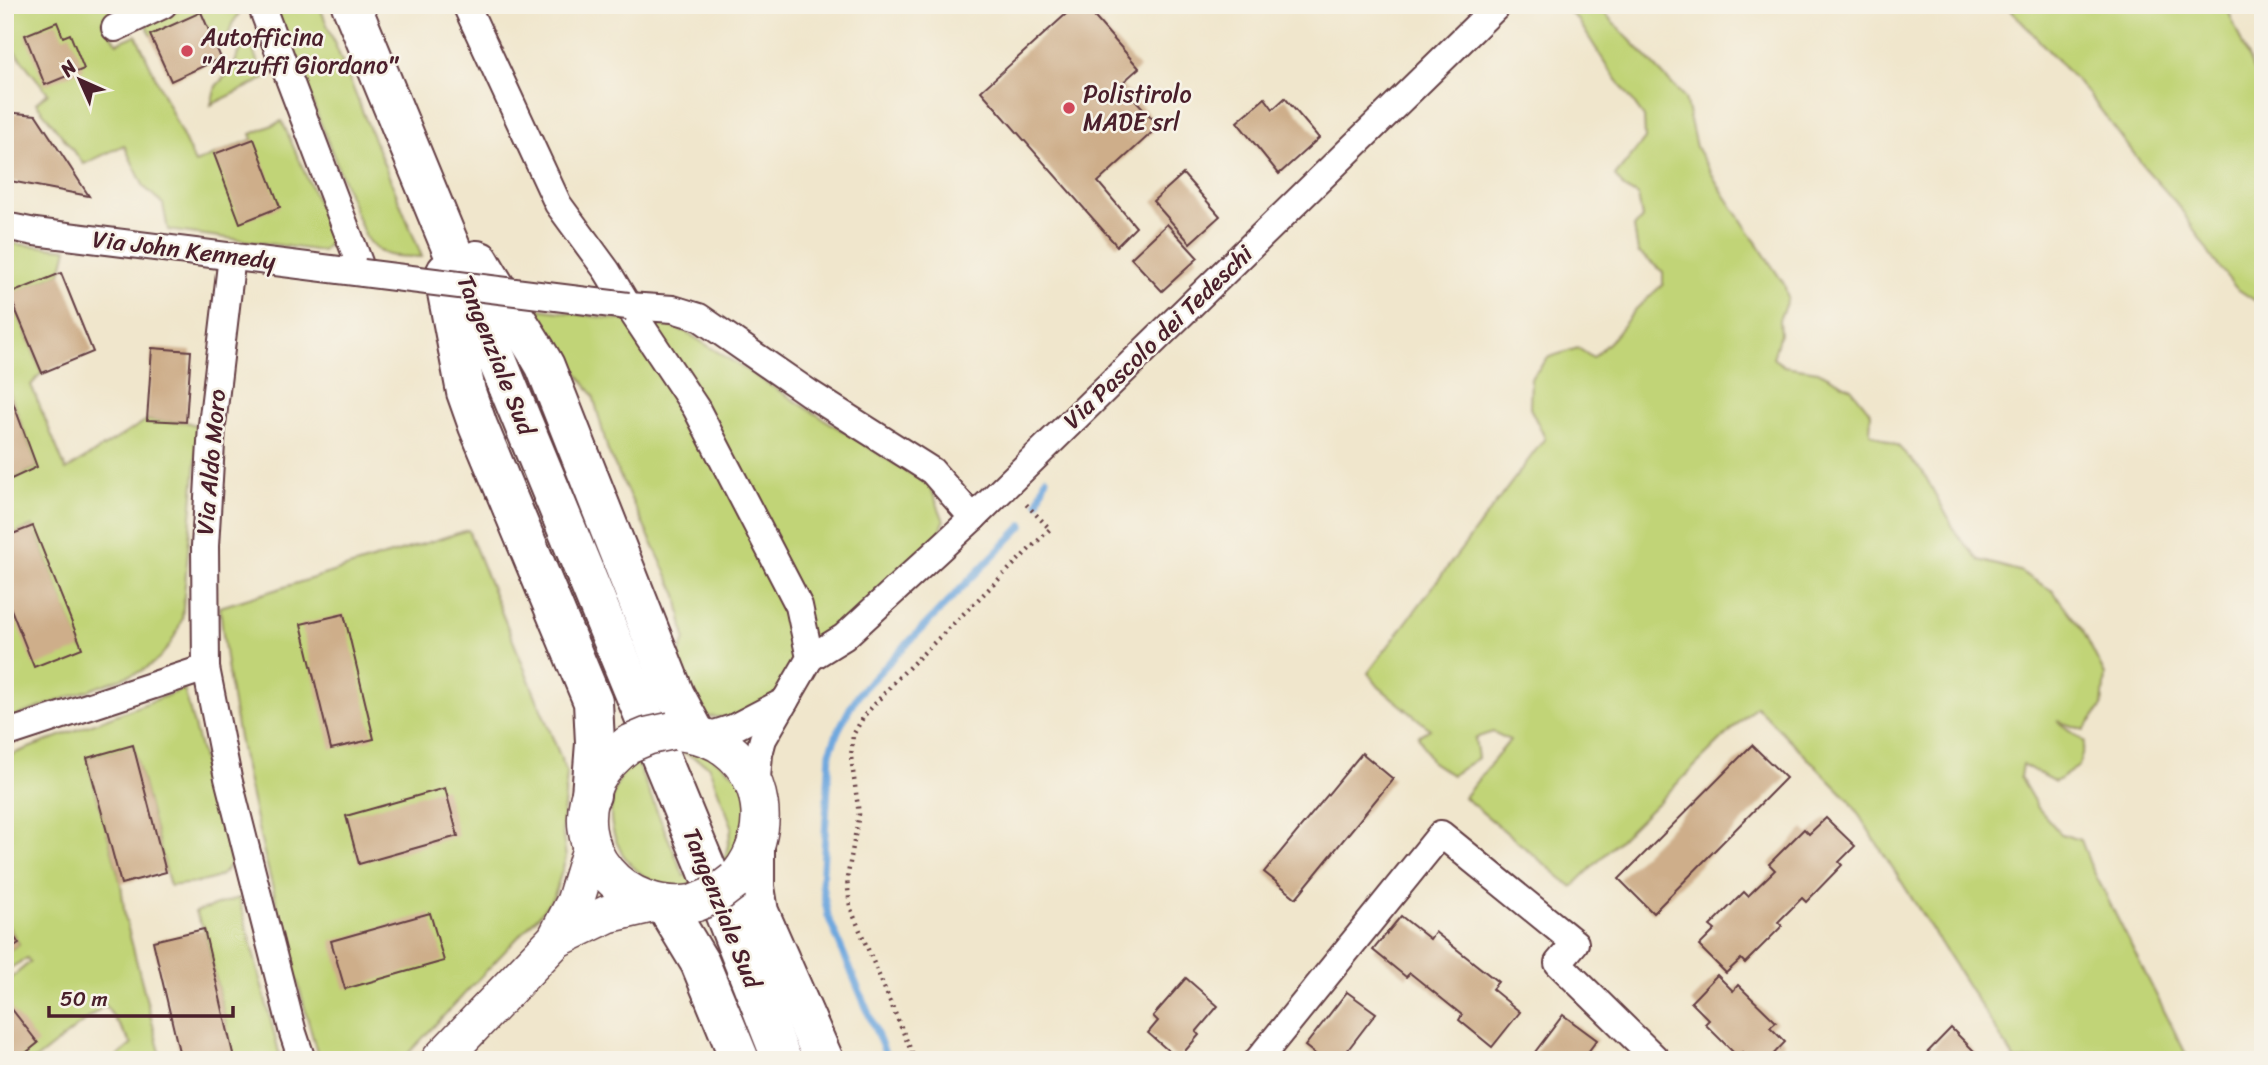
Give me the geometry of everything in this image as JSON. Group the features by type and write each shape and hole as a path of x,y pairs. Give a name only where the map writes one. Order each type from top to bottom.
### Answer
{"highway":[{"name":"Tangenziale Sud","path":"351,5 639,705 683,740 782,1060"},
{"path":"590,795 595,743 593,702 466,392 444,277 455,255 480,261 545,366 675,695 683,740"},
{"path":"749,861 759,912 824,1060"},
{"path":"665,904 700,963 740,1060"}],"street":[{"path":"115,27 163,5"},
{"path":"261,5 363,273"},
{"path":"466,5 558,204 607,271 696,408 799,606 810,657 767,730 760,747 756,790 761,822 749,861 725,888 695,903 665,904 608,914 556,939"},
{"name":"Via Pascolo dei Tedeschi","path":"810,657 844,637 973,518 1498,5"},
{"name":"Via John Kennedy","path":"5,226 35,232 628,306 673,309 699,317 809,393 932,471 973,518"},
{"name":"Via Aldo Moro","path":"232,256 212,425 205,545 206,668 228,778 302,1060"},
{"path":"5,734 206,668"},
{"path":"683,740 733,728 786,700"},
{"path":"665,904 634,895 621,887 599,862 592,846 587,816 590,795 596,780 610,760 629,744 648,736 723,747 736,757 750,776 756,790"},
{"path":"1258,1060 1441,834 1575,943 1558,963 1657,1060"},
{"path":"440,1060 556,939 575,902 592,846"}],"path":[{"path":"915,1060 850,907 847,879 859,814 851,757 853,735 864,716 897,679 1050,530 1007,485"}],"green space":[{"path":"5,5 139,5 102,22 117,43 136,35 195,163 253,139 251,134 282,121 334,239 322,251 168,230 163,204 144,187 124,145 84,164 36,103 48,93 12,48 5,52"},
{"path":"191,5 235,5 239,14 232,24 227,40 214,43 150,35 147,23"},
{"path":"274,5 319,5 422,257 383,253 365,236"},
{"path":"1561,5 1597,5 1685,98 1696,147 1784,284 1788,298 1779,320 1780,334 1773,358 1784,366 1818,371 1851,388 1871,413 1870,433 1898,446 1923,472 1958,536 1979,560 2019,571 2053,591 2083,631 2105,675 2102,706 2084,730 2057,721 2085,742 2079,766 2055,782 2022,764 2020,777 2038,808 2061,834 2081,840 2090,864 2189,1060 2015,1060 1850,801 1756,706 1572,887 1464,797 1510,740 1493,732 1475,738 1478,758 1452,775 1432,762 1418,736 1430,729 1379,687 1368,673 1545,438 1530,408 1531,378 1549,357 1578,348 1593,358 1636,309 1663,284 1663,272 1638,252 1634,227 1642,218 1638,196 1625,189 1615,176 1645,139 1644,117 1578,20"},
{"path":"2006,5 2226,5 2263,93 2263,306 2236,288 2212,258 2179,206 2145,168 2087,92"},
{"path":"250,42 264,79 211,105 216,86 234,67 238,53"},
{"path":"5,243 67,249 61,273 10,295 42,373 31,385 66,470 147,420 186,422 199,426 182,619 171,643 161,656 139,672 5,720 5,594 81,648 33,526 5,537 5,482 37,467 5,380"},
{"path":"530,308 668,326 686,332 930,486 944,521 939,536 760,710 735,718 701,716 674,669 685,639 677,595 608,451 593,395"},
{"path":"468,530 567,773 562,828 566,858 554,896 540,914 402,1060 319,1060 247,779 220,607"},
{"path":"184,689 230,859 228,867 216,878 170,886 133,746 87,758 121,884 125,917 162,1060 113,1060 132,1044 105,1005 35,1060 5,1060 5,983 30,962 27,958 5,971 5,953 19,944 5,921 5,757"},
{"path":"692,742 750,786 741,858 695,886 665,885 645,876 628,862 617,843 611,822 612,799 620,778 636,759 654,751","holes":["679,750 708,765 732,826 725,858 684,876 638,766"]},
{"path":"239,898 281,1060 228,1060 234,1058 204,929 195,912"}],"building":[{"name":"Polistirolo MADE srl","path":"1076,5 1084,5 1139,68 1121,84 1159,126 1098,182 1136,227 1117,246 981,91"},
{"name":"Autofficina \"Arzuffi Giordano\"","path":"201,12 221,58 171,81 150,35"},
{"path":"57,22 63,37 70,34 84,69 45,85 25,35"},
{"path":"1265,98 1273,109 1285,98 1319,138 1279,174 1237,122"},
{"path":"5,112 36,115 89,196 5,180"},
{"path":"254,139 280,207 240,223 214,154"},
{"path":"1183,174 1220,216 1190,243 1153,201"},
{"path":"1167,224 1198,258 1162,291 1131,258"},
{"path":"61,273 93,352 42,373 9,294"},
{"path":"152,348 191,351 186,422 147,420"},
{"path":"5,381 37,467 5,482"},
{"path":"33,526 82,648 34,667 5,594 5,537"},
{"path":"344,614 374,739 331,749 301,624"},
{"path":"133,745 166,872 121,884 87,758"},
{"path":"1752,745 1786,778 1653,913 1619,879"},
{"path":"1362,753 1393,779 1296,898 1264,872"},
{"path":"445,788 458,836 359,864 346,816"},
{"path":"1826,818 1855,846 1839,862 1842,865 1806,902 1802,898 1778,922 1782,926 1745,963 1741,959 1726,973 1699,946 1715,930 1710,926 1744,892 1748,896 1775,870 1769,864 1804,829 1809,834"},
{"path":"430,913 444,961 345,989 331,941"},
{"path":"1401,916 1430,939 1435,932 1498,982 1492,989 1520,1012 1492,1047 1459,1020 1462,1015 1410,973 1406,977 1373,950"},
{"path":"5,923 19,944 5,953"},
{"path":"204,929 234,1058 228,1060 181,1060 153,941"},
{"path":"1717,975 1733,991 1738,985 1776,1022 1770,1027 1785,1042 1768,1060 1750,1060 1742,1052 1737,1056 1705,1024 1709,1020 1691,1002"},
{"path":"1186,978 1218,1006 1196,1032 1199,1035 1178,1059 1148,1033 1158,1021 1153,1016"},
{"path":"1347,992 1376,1013 1340,1060 1323,1060 1305,1046"},
{"path":"11,1008 38,1043 17,1060 9,1060 5,1055 5,1013"},
{"path":"1563,1015 1597,1040 1582,1060 1529,1060"},
{"path":"1951,1028 1983,1060 1920,1060"}],"waterway":[{"path":"1038,502 1046,478"},
{"path":"888,1060 828,916 822,885 830,752 838,731 860,692 1023,525"}],"place":[{"name":"Autofficina \"Arzuffi Giordano\"","path":"187,51"},
{"name":"Polistirolo MADE srl","path":"1069,108"}]}
